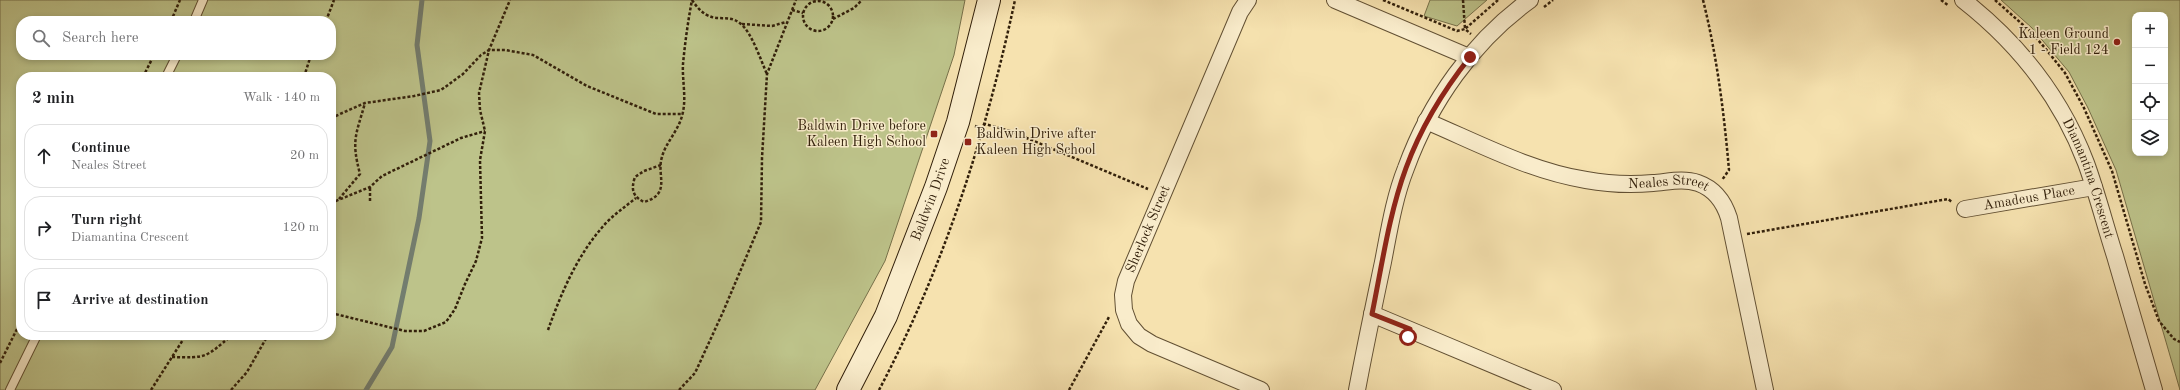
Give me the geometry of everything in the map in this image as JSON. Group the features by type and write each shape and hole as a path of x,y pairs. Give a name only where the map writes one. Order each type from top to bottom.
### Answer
{"main road":[{"name":"Baldwin Drive","path":"848,390 886,316 936,187 958,122 989,0"}],"street":[{"name":"Sherlock Street","path":"1248,0 1240,12 1124,288 1124,310 1129,324 1145,340 1261,390"},
{"path":"1335,0 1470,57"},
{"name":"Diamantina Crescent","path":"1963,0 2002,34 2020,53 2047,88 2076,139 2094,187 2154,390"},
{"path":"1357,390 1398,193 1415,145 1426,122 1446,88 1470,57 1506,19 1534,5"},
{"name":"Neales Street","path":"1426,122 1520,161 1563,176 1600,182 1630,184 1683,180 1699,183 1713,191 1727,210 1765,390"},
{"name":"Amadeus Place","path":"1965,209 2094,187"},
{"path":"1372,314 1553,390"}],"lane":[{"path":"196,16 203,0"},
{"path":"168,72 174,60"},
{"path":"10,390 35,340"}],"path":[{"path":"173,16 180,0"},
{"path":"328,16 334,0"},
{"path":"336,314 405,331 424,330 446,322 455,309 476,261 482,238 480,160 485,131 480,110 479,93 489,50 510,0"},
{"path":"692,0 698,9 706,16 717,20 731,19 742,24 772,26 786,22"},
{"path":"661,165 644,171 635,177 632,191 636,198 644,202 652,200 659,192 662,184 662,156 671,142 683,114 683,65 692,0"},
{"path":"679,390 695,373 723,312 761,222 762,158 767,74 786,22 796,0"},
{"path":"832,20 829,6 821,1 807,5 803,13 804,23 812,30 817,31 827,28 832,20 854,8 862,0"},
{"path":"879,390 921,303 948,236 985,124 1001,66 1015,0"},
{"path":"1383,0 1457,31 1470,26 1498,0"},
{"path":"1463,0 1465,29 1482,44"},
{"path":"1534,5 1554,0"},
{"path":"1703,0 1721,87 1729,170 1713,191"},
{"path":"792,10 803,13"},
{"path":"742,24 767,74"},
{"path":"336,116 365,103 414,96 441,90 463,74 478,58 489,50 516,51 533,55 587,86 620,100 656,114 683,114"},
{"path":"146,72 152,60"},
{"path":"306,72 309,60"},
{"path":"339,199 360,174 354,153 354,138 365,103"},
{"path":"958,122 981,128 985,124"},
{"path":"985,124 1010,131 1163,195"},
{"path":"336,200 370,187 382,176 461,138 485,131"},
{"path":"370,187 370,201"},
{"path":"548,330 576,263 608,222 636,198"},
{"path":"1733,237 1948,199 1965,209"},
{"path":"1069,390 1107,319 1115,311 1124,310"},
{"path":"0,364 16,331"},
{"path":"151,390 183,340"},
{"path":"172,357 201,358 209,355 226,340"},
{"path":"231,390 247,372 265,340"}],"green space":[{"path":"0,0 965,0 954,55 885,261 815,390 0,390"},
{"path":"1430,0 1487,0 1457,26 1424,16"},
{"path":"2001,0 2180,0 2180,390 2116,170 2088,108 2069,72 2032,28"}],"waterway":[{"path":"366,390 392,347 419,218 430,141 417,45 422,0"}],"place":[{"name":"Kaleen Ground 1 - Field 124","path":"2117,42"},
{"name":"Baldwin Drive before Kaleen High School","path":"934,134"},
{"name":"Baldwin Drive after Kaleen High School","path":"968,142"}],"route":[{"path":"1408,337 1410,329 1372,314 1392,218 1405,169 1426,122 1453,77 1470,57"}]}
